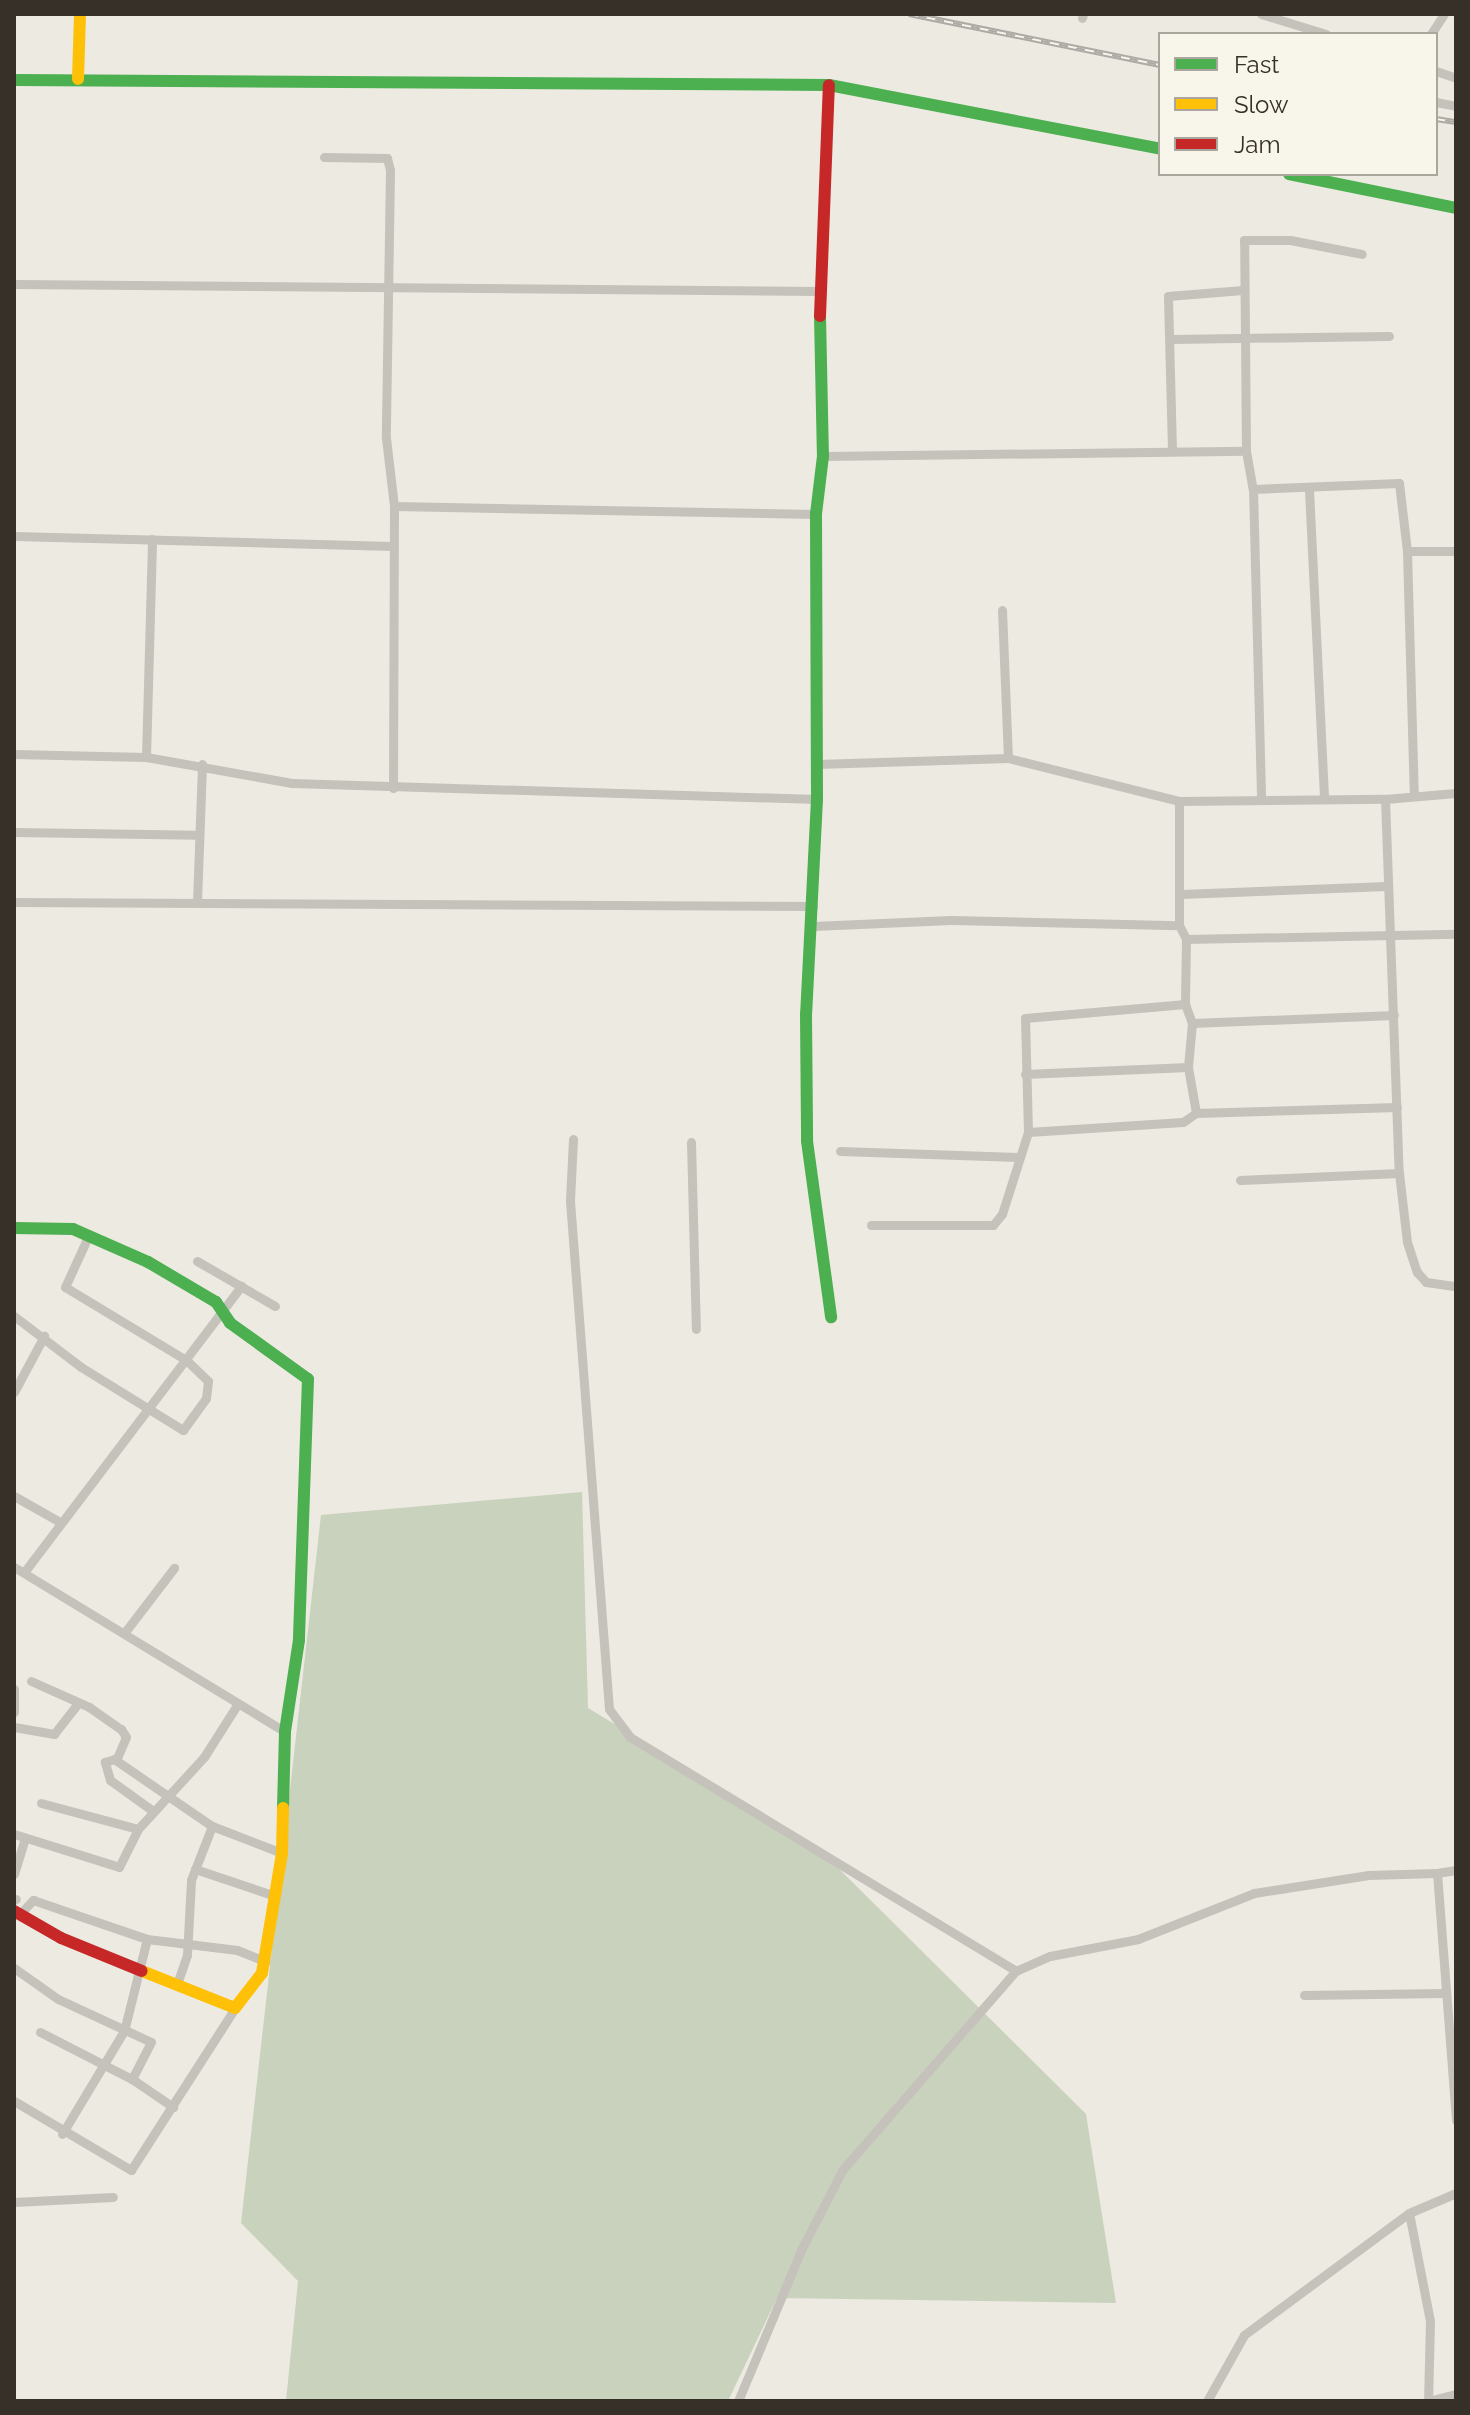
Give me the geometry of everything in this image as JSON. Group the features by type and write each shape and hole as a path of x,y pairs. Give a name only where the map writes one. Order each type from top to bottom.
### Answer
{"street":[{"path":"78,79 80,14"},
{"path":"1261,14 1320,32"},
{"path":"1432,32 1444,14"},
{"path":"14,80 829,85 1158,149"},
{"path":"829,85 819,291 823,456 816,514 817,799 813,926 806,1014 807,1141 831,1317"},
{"path":"324,157 387,158 386,438 394,506 393,788"},
{"path":"1299,176 1456,208"},
{"path":"1261,797 1253,489 1246,451 1244,240 1290,240 1362,254"},
{"path":"14,284 819,291"},
{"path":"1172,450 1168,296 1243,290"},
{"path":"1171,339 1389,336"},
{"path":"823,456 1246,451"},
{"path":"1253,489 1309,490 1399,483 1407,551 1414,795"},
{"path":"1309,490 1324,798"},
{"path":"394,506 816,514"},
{"path":"14,536 392,546"},
{"path":"146,757 152,539"},
{"path":"1407,551 1456,551"},
{"path":"1002,610 1008,758"},
{"path":"14,754 146,757 202,764 292,783 817,799"},
{"path":"817,764 1008,758 1179,801 1261,797 1385,799 1456,793"},
{"path":"197,902 197,835 202,764"},
{"path":"1385,799 1399,1173 1407,1242 1417,1272 1426,1282 1456,1286"},
{"path":"1179,801 1179,925 1186,939 1185,1004 1192,1023 1188,1067 1196,1113"},
{"path":"14,832 197,835"},
{"path":"1181,894 1387,886"},
{"path":"14,902 813,906"},
{"path":"813,926 951,920 1179,925"},
{"path":"1186,939 1456,934"},
{"path":"871,1225 993,1225 1002,1214 1028,1132 1023,1028 1029,1015 1185,1004"},
{"path":"1192,1023 1394,1015"},
{"path":"1025,1074 1188,1067"},
{"path":"1028,1132 1183,1122 1196,1113 1397,1107"},
{"path":"573,1139 570,1201 609,1709 630,1737 1016,1971"},
{"path":"691,1142 696,1329"},
{"path":"840,1151 1019,1157"},
{"path":"1240,1180 1399,1173"},
{"path":"14,1228 73,1229 87,1239 148,1262 216,1302 230,1323 308,1379 299,1640 285,1732 282,1853 266,1962 131,2170 62,2134 14,2101"},
{"path":"14,1316 146,1410 183,1430 209,1388 204,1375 186,1360 65,1287 87,1239"},
{"path":"197,1261 275,1306"},
{"path":"25,1571 58,1521 241,1286"},
{"path":"14,1392 44,1336"},
{"path":"14,1496 58,1521"},
{"path":"14,1567 285,1732"},
{"path":"125,1632 174,1568"},
{"path":"31,1681 78,1703 126,1737 116,1760"},
{"path":"14,1689 14,1712"},
{"path":"14,1727 54,1734 78,1703"},
{"path":"14,1834 119,1867 138,1829 153,1811 170,1798 237,1705"},
{"path":"153,1811 104,1773 105,1762 116,1760 212,1826 282,1853"},
{"path":"41,1803 138,1829"},
{"path":"177,1984 188,1942 195,1869 212,1826"},
{"path":"14,1874 25,1839"},
{"path":"195,1869 275,1896"},
{"path":"738,2401 802,2248 843,2169 1016,1971 1050,1956 1176,1927 1254,1893 1369,1875 1456,1870"},
{"path":"1437,1873 1456,2120"},
{"path":"16,1906 33,1900 147,1939 237,1950 266,1962"},
{"path":"16,1906 139,1972 235,2008"},
{"path":"62,2134 107,2066 124,2031 147,1939"},
{"path":"14,1968 58,1999 151,2042 132,2079"},
{"path":"1304,1995 1444,1993"},
{"path":"40,2032 132,2079 173,2107"},
{"path":"1207,2401 1244,2335 1409,2213 1456,2193"},
{"path":"14,2202 113,2197"},
{"path":"1409,2213 1430,2321 1428,2401 1456,2394"}],"green space":[{"path":"582,1492 588,1708 814,1844 1086,2114 1116,2303 777,2298 728,2401 286,2401 298,2281 241,2223 321,1515"}],"railway":[{"path":"909,14 1158,65"},
{"path":"1438,119 1456,122"}],"traffic: fast":[{"path":"14,80 829,85 1158,149"},
{"path":"1299,176 1456,208"},
{"path":"820,316 823,456 816,514 817,799 806,1014 807,1141 831,1317"},
{"path":"14,1228 73,1229 148,1262 216,1302 230,1323 308,1379 299,1640 285,1732 283,1808"}],"traffic: slow":[{"path":"78,79 80,14"},
{"path":"142,1971 235,2008 262,1973 282,1853 283,1808"}],"traffic: jam":[{"path":"820,316 829,85"},
{"path":"14,1911 61,1938 142,1971"}]}
